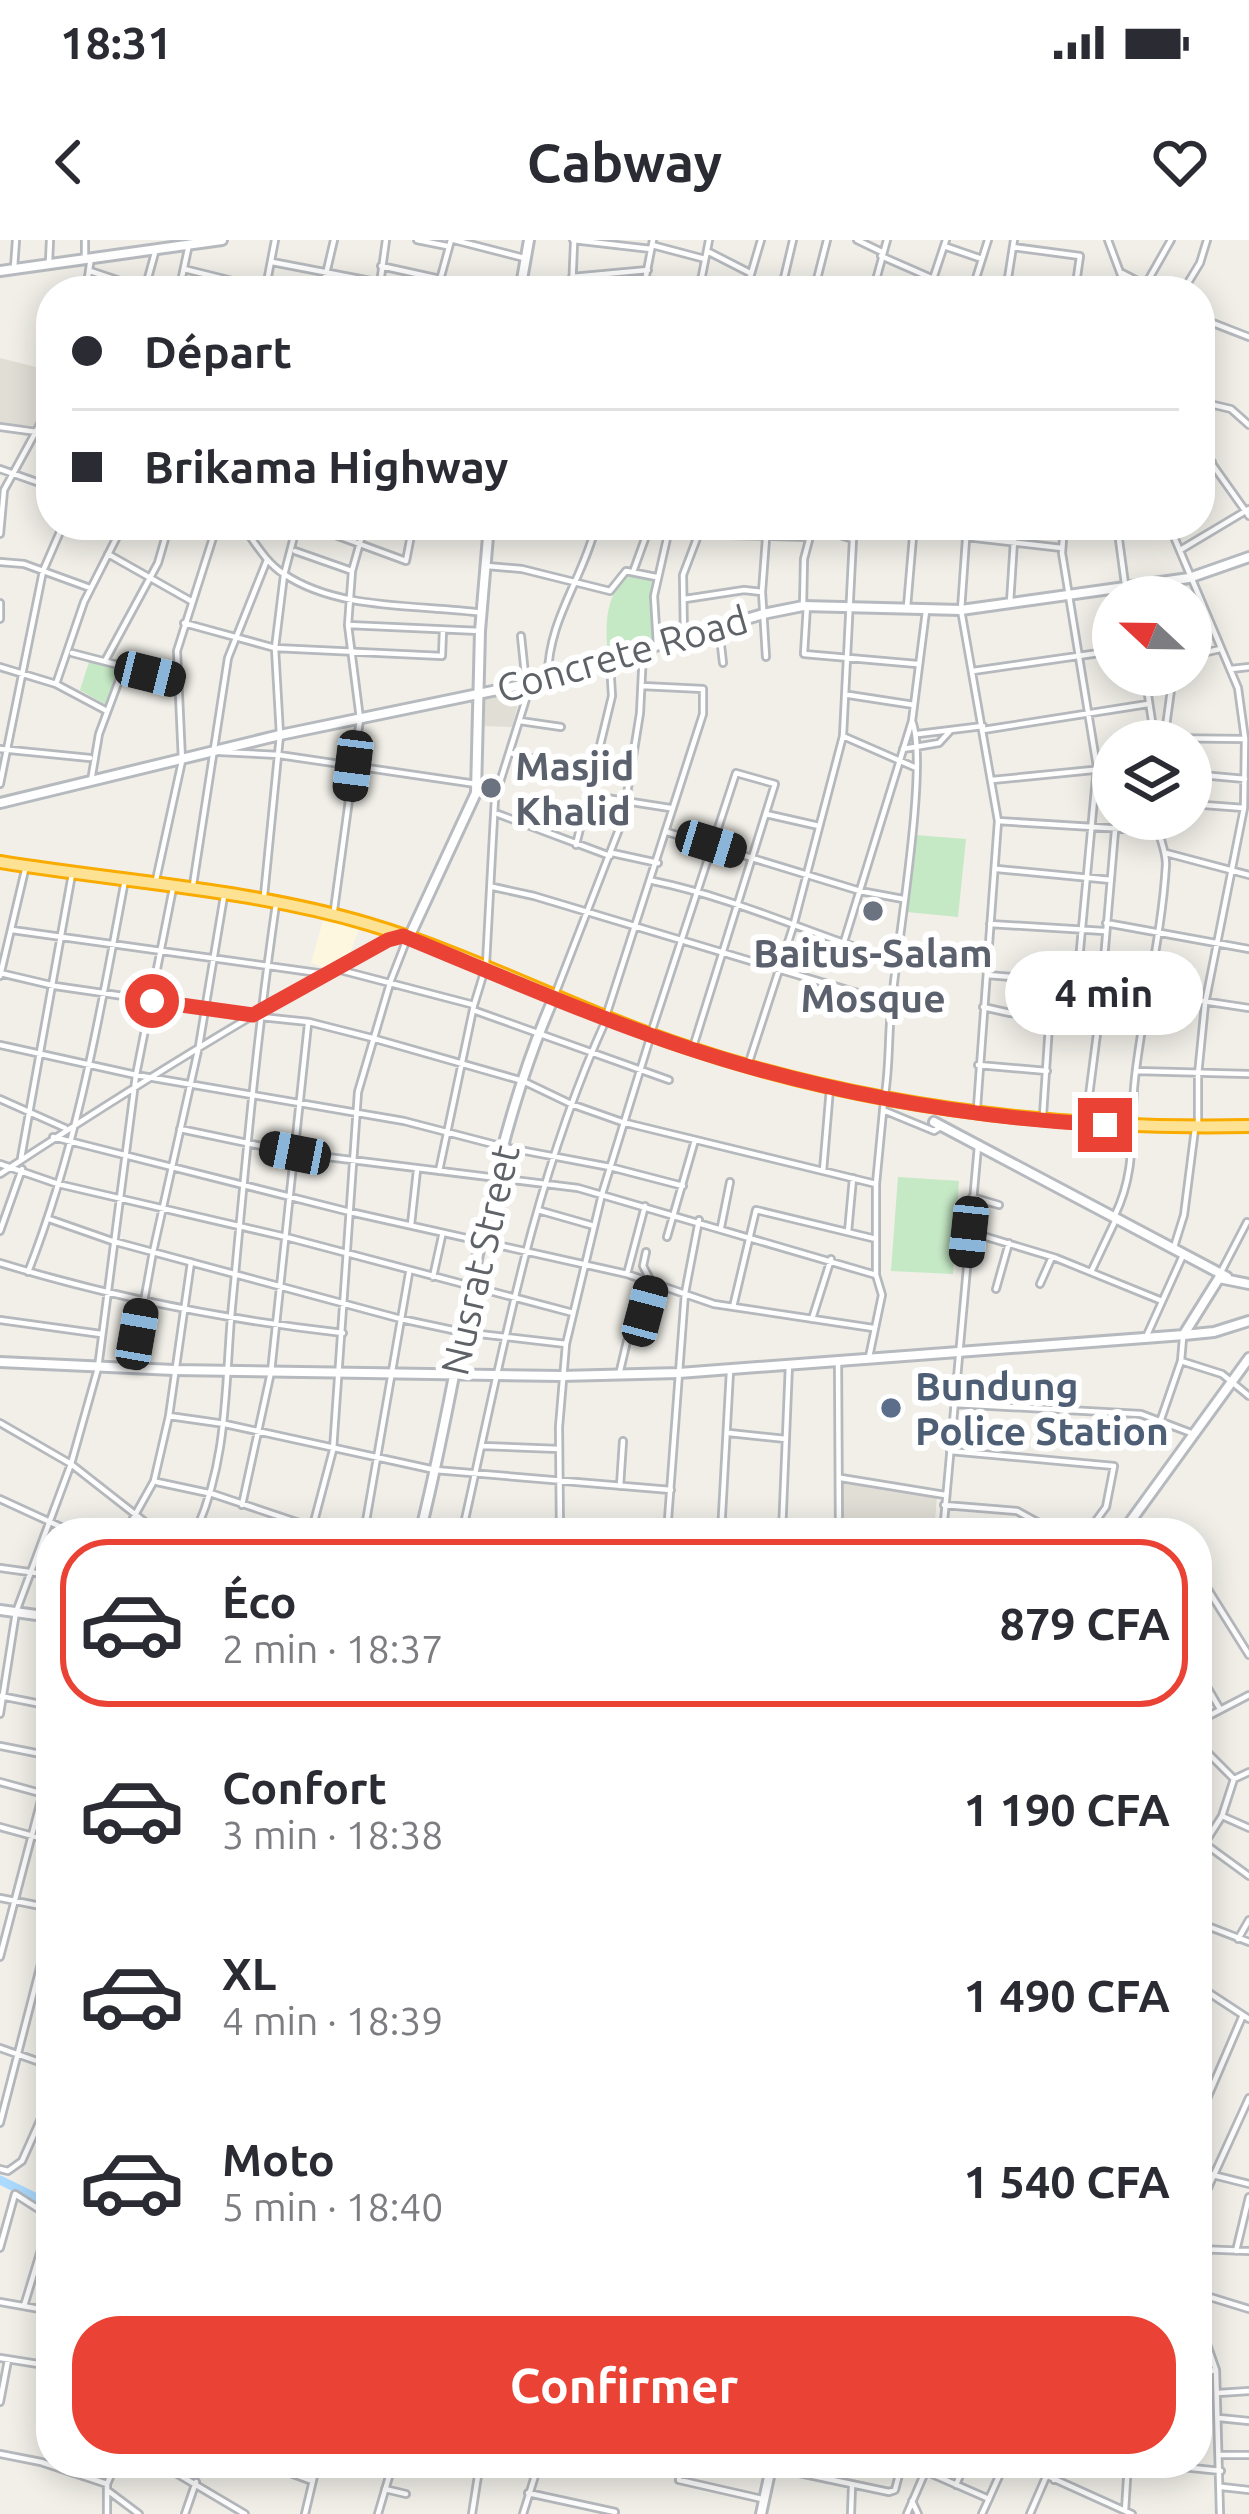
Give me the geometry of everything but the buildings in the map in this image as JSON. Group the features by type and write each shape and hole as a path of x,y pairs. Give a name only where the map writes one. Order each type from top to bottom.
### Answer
{"highway":[{"path":"0,859 334,910 651,1032 884,1101 936,1113 977,1111 1130,1124"},
{"path":"0,859 277,904 407,936"},
{"path":"651,1032 936,1113"},
{"path":"977,1111 1130,1124 1249,1124"}],"street":[{"path":"14,268 16,240"},
{"path":"49,262 50,240"},
{"path":"85,240 89,276"},
{"path":"0,271 133,245 156,248 222,240"},
{"path":"268,276 275,240"},
{"path":"325,274 334,240"},
{"path":"381,276 386,240"},
{"path":"417,240 451,242 525,259"},
{"path":"522,276 529,240"},
{"path":"572,276 573,240 652,245 704,260"},
{"path":"701,276 709,240"},
{"path":"707,251 751,274 761,240"},
{"path":"785,276 793,240"},
{"path":"818,276 827,240"},
{"path":"857,240 924,276"},
{"path":"877,276 887,240"},
{"path":"977,276 988,240"},
{"path":"1108,240 1123,276"},
{"path":"1151,276 1171,240"},
{"path":"1190,276 1208,240"},
{"path":"441,276 451,242"},
{"path":"933,276 945,243 982,259"},
{"path":"182,276 189,244"},
{"path":"1009,276 1013,244 1079,256 1077,276"},
{"path":"647,276 652,245"},
{"path":"150,276 156,248"},
{"path":"272,262 333,276"},
{"path":"381,266 426,276"},
{"path":"184,269 211,276"},
{"path":"583,276 648,270"},
{"path":"90,271 105,276"},
{"path":"1122,273 1129,276"},
{"path":"1215,324 1249,338"},
{"path":"1215,406 1232,409 1249,424"},
{"path":"0,427 36,433"},
{"path":"0,534 4,490 36,435"},
{"path":"1215,466 1248,512 1215,530"},
{"path":"0,470 36,482"},
{"path":"0,784 2,749 44,572 57,540"},
{"path":"56,684 90,588 115,540"},
{"path":"105,661 150,578 164,540"},
{"path":"156,880 182,761 177,650 213,540"},
{"path":"253,540 284,575 350,601 483,614"},
{"path":"264,896 280,735 275,648 284,575 295,540"},
{"path":"347,540 406,560 410,540"},
{"path":"334,910 360,718 348,625 359,540"},
{"path":"315,1518 333,1450 355,1113 372,1038 407,936 476,793 488,540"},
{"path":"548,678 548,657 572,581 592,540"},
{"path":"634,572 645,540"},
{"path":"657,646 656,577 666,540"},
{"path":"684,638 683,574 698,540"},
{"path":"765,540 766,657"},
{"path":"809,540 804,559 804,654 919,664"},
{"path":"749,1061 793,927 843,736 853,540"},
{"path":"907,607 913,540"},
{"path":"966,540 961,610 998,821 977,1111"},
{"path":"990,540 1062,548"},
{"path":"1010,603 1013,540"},
{"path":"1063,540 1092,721"},
{"path":"1120,540 1126,576"},
{"path":"1176,540 1188,576"},
{"path":"1181,549 1197,540"},
{"path":"293,550 352,571"},
{"path":"108,554 191,602"},
{"name":"Concrete Road","path":"1195,576 1249,557"},
{"path":"193,885 217,718 235,634 267,560"},
{"path":"0,562 90,588"},
{"path":"487,566 522,569 610,591 626,571 656,577"},
{"name":"Concrete Road","path":"0,803 280,735 528,683 763,614 805,606 851,605 961,610 1092,589"},
{"path":"683,599 762,592"},
{"path":"0,603 0,619"},
{"path":"843,945 912,721 926,608"},
{"path":"184,623 275,648 442,656 443,631"},
{"path":"348,625 480,631"},
{"path":"719,628 723,662"},
{"path":"1174,1247 1184,1215 1197,1125 1205,1004 1234,870 1247,769 1244,707 1212,631"},
{"path":"440,1171 473,1007 486,966 494,887 495,798 512,753 528,683 521,636"},
{"path":"555,995 611,855 627,801 643,649"},
{"path":"1212,651 1220,649"},
{"path":"70,652 176,680"},
{"path":"973,670 1092,654"},
{"path":"576,845 611,696 610,660"},
{"path":"0,667 56,684 107,711"},
{"path":"91,781 92,758 124,667"},
{"path":"1231,668 1249,667"},
{"path":"466,1518 504,1337 545,1185 607,1016 697,737 704,692 642,686"},
{"path":"846,694 914,705"},
{"path":"1147,696 1151,720"},
{"path":"917,734 1148,704"},
{"path":"520,721 561,727"},
{"path":"869,1357 882,1295 876,1275 876,1184 918,748 912,721"},
{"path":"903,748 944,741 950,731"},
{"path":"843,736 916,768"},
{"path":"1212,739 1245,739"},
{"path":"2,749 92,758"},
{"path":"214,752 279,755 476,784"},
{"path":"512,753 566,767"},
{"path":"992,780 1092,768"},
{"path":"560,1518 562,1376 573,1313 622,1121 736,773 775,784 694,1044"},
{"path":"1212,776 1245,778"},
{"path":"587,795 673,808"},
{"path":"1212,806 1244,808"},
{"path":"496,814 576,845 658,863"},
{"path":"765,814 819,826"},
{"path":"1077,982 1092,814"},
{"path":"998,821 1090,827"},
{"path":"667,832 860,891 903,899"},
{"path":"1086,1119 1114,840"},
{"path":"1091,1272 1131,1178 1130,1124 1166,854 1161,840"},
{"path":"1166,854 1249,875"},
{"path":"26,866 0,974 205,1010 308,1022 523,1082 622,1121 876,1184"},
{"path":"994,869 1111,880"},
{"path":"0,1231 23,1172 28,1109 55,986 72,872"},
{"path":"28,1272 79,1119 125,880"},
{"path":"652,881 697,890 897,961"},
{"path":"494,887 891,1003"},
{"path":"48,1518 71,1464 98,1368 136,1075 173,888"},
{"path":"132,1369 143,1298 199,1046 224,896"},
{"path":"202,1518 213,1494 225,1424 258,1014 277,904"},
{"path":"0,917 13,920"},
{"path":"1106,923 1249,949"},
{"path":"990,924 1105,932"},
{"path":"12,930 325,974"},
{"path":"0,1174 199,1046 388,940 407,936"},
{"path":"337,969 391,980 473,1007 669,1080"},
{"path":"985,974 1077,982 1249,1008"},
{"path":"1043,1115 1052,980"},
{"name":"Nusrat Street","path":"424,1518 495,1179 536,1034 555,995"},
{"path":"982,1006 1144,1021"},
{"path":"242,1505 271,1372 308,1022"},
{"path":"0,1045 136,1075 355,1113 683,1186"},
{"path":"978,1065 1047,1071"},
{"path":"1136,1071 1249,1075"},
{"path":"823,1172 830,1088"},
{"path":"0,1099 65,1128"},
{"path":"884,1101 934,1131 936,1113"},
{"path":"936,1113 978,1146 1249,1284"},
{"path":"180,1129 295,1153 602,1194 876,1275"},
{"path":"53,1137 350,1212 627,1274 734,1307 873,1328"},
{"path":"667,1237 695,1140"},
{"path":"944,1518 978,1146"},
{"path":"0,1163 58,1184 286,1237 573,1313"},
{"path":"411,1225 417,1168"},
{"path":"848,1232 854,1178"},
{"path":"721,1227 730,1181"},
{"path":"972,1197 999,1205"},
{"path":"627,1274 646,1206"},
{"path":"538,1210 594,1226"},
{"path":"734,1307 748,1234 758,1210 876,1239"},
{"path":"49,1220 401,1319 462,1332 566,1344"},
{"path":"669,1518 685,1293 699,1220"},
{"path":"1161,1419 1181,1361 1184,1335 1209,1289 1224,1275 1247,1222"},
{"path":"969,1232 1052,1257 1162,1300"},
{"path":"433,1277 442,1233"},
{"path":"996,1289 1009,1244"},
{"path":"645,1311 652,1283 643,1266 646,1252"},
{"path":"1146,1336 1184,1253"},
{"path":"1040,1284 1052,1257"},
{"path":"812,1319 831,1259"},
{"path":"132,1518 154,1481 169,1416 191,1261"},
{"path":"0,1263 231,1318 343,1334"},
{"path":"366,1518 409,1271"},
{"path":"0,1320 102,1334"},
{"path":"0,1362 230,1372 619,1375 1184,1335 1249,1321"},
{"path":"619,1375 627,1341"},
{"path":"1134,1518 1249,1358"},
{"path":"838,1360 839,1518"},
{"path":"1181,1361 1231,1379 1249,1396"},
{"path":"783,1518 789,1364"},
{"path":"722,1518 730,1369"},
{"path":"955,1404 1141,1414 1192,1434"},
{"path":"169,1416 435,1470 671,1490"},
{"path":"0,1423 71,1464 138,1518"},
{"path":"728,1433 786,1439"},
{"path":"620,1486 623,1442"},
{"path":"482,1446 559,1449"},
{"path":"950,1451 1114,1466 1106,1507 1098,1518"},
{"path":"841,1478 944,1495"},
{"path":"154,1481 213,1494 278,1518"},
{"path":"0,1499 41,1518"},
{"path":"944,1505 1016,1511 1029,1518"},
{"path":"0,1714 16,1612 36,1550"},
{"path":"0,1568 36,1572"},
{"path":"1212,1596 1249,1655"},
{"path":"0,1610 36,1615"},
{"path":"1212,1695 1220,1709"},
{"path":"2,1696 36,1703"},
{"path":"1212,1714 1249,1696"},
{"path":"0,1746 36,1755"},
{"path":"1212,1759 1234,1779"},
{"path":"1212,1832 1234,1779 1249,1772"},
{"path":"0,1782 36,1792"},
{"path":"1222,1816 1249,1828"},
{"path":"0,1957 36,1822"},
{"path":"0,1827 36,1835"},
{"path":"1212,1848 1249,1876"},
{"path":"0,1898 36,1905"},
{"path":"1238,1939 1249,1920"},
{"path":"1212,1929 1249,1942"},
{"path":"0,2123 36,1981"},
{"path":"1212,1994 1246,2017 1212,2090"},
{"path":"0,2048 36,2061"},
{"path":"1212,2172 1247,2111 1249,2098"},
{"path":"0,2169 8,2170 22,2161 36,2130"},
{"path":"1212,2176 1249,2184"},
{"path":"0,2248 15,2194 36,2207"},
{"path":"1236,2251 1249,2197"},
{"path":"1212,2250 1249,2251"},
{"path":"24,2306 36,2266"},
{"path":"1212,2297 1249,2308"},
{"path":"0,2302 36,2308"},
{"path":"0,2402 4,2359 36,2364"},
{"path":"1212,2360 1218,2393 1220,2514"},
{"path":"1212,2371 1216,2370"},
{"path":"1218,2393 1249,2391"},
{"path":"1219,2418 1249,2422"},
{"path":"0,2454 36,2461"},
{"path":"1221,2455 1249,2455"},
{"path":"1212,2470 1221,2471"},
{"path":"83,2478 107,2487 139,2514"},
{"path":"107,2514 110,2478"},
{"path":"188,2478 245,2514"},
{"path":"305,2478 313,2481"},
{"path":"305,2514 314,2478"},
{"path":"378,2514 388,2478"},
{"path":"472,2514 478,2478"},
{"path":"523,2514 533,2478"},
{"path":"680,2478 764,2499"},
{"path":"761,2514 769,2478"},
{"path":"822,2478 895,2490 898,2478"},
{"path":"907,2514 922,2478"},
{"path":"940,2478 988,2499"},
{"path":"956,2485 959,2478"},
{"path":"982,2514 998,2478"},
{"path":"1030,2514 1050,2478 1128,2512 1128,2478"},
{"path":"185,2514 196,2482"},
{"path":"851,2514 852,2486"},
{"path":"1222,2487 1249,2490"},
{"path":"385,2489 406,2494"},
{"path":"528,2493 615,2512"},
{"path":"912,2501 918,2514"},
{"path":"1101,2514 1105,2502"}],"shaded area":[{"path":"0,358 36,367 36,426 0,424"},
{"path":"522,688 512,727 481,726 482,699"},
{"path":"324,917 360,926 348,959 331,970 311,963"},
{"path":"841,1480 937,1496 935,1518 840,1518"}],"green space":[{"path":"626,573 652,579 653,643 608,657 608,613"},
{"path":"90,659 120,667 105,704 80,690"},
{"path":"915,835 966,839 958,917 907,912"},
{"path":"898,1177 959,1181 953,1274 891,1271"}],"waterway":[{"path":"0,2180 36,2198"}],"place":[{"name":"Masjid Khalid","path":"491,788"},
{"name":"Baitus-Salam Mosque","path":"873,911"},
{"name":"Bundung Police Station","path":"891,1408"}],"route":[{"path":"152,1001 253,1015 403,936 607,1019 766,1072 931,1107 1105,1125"}]}
